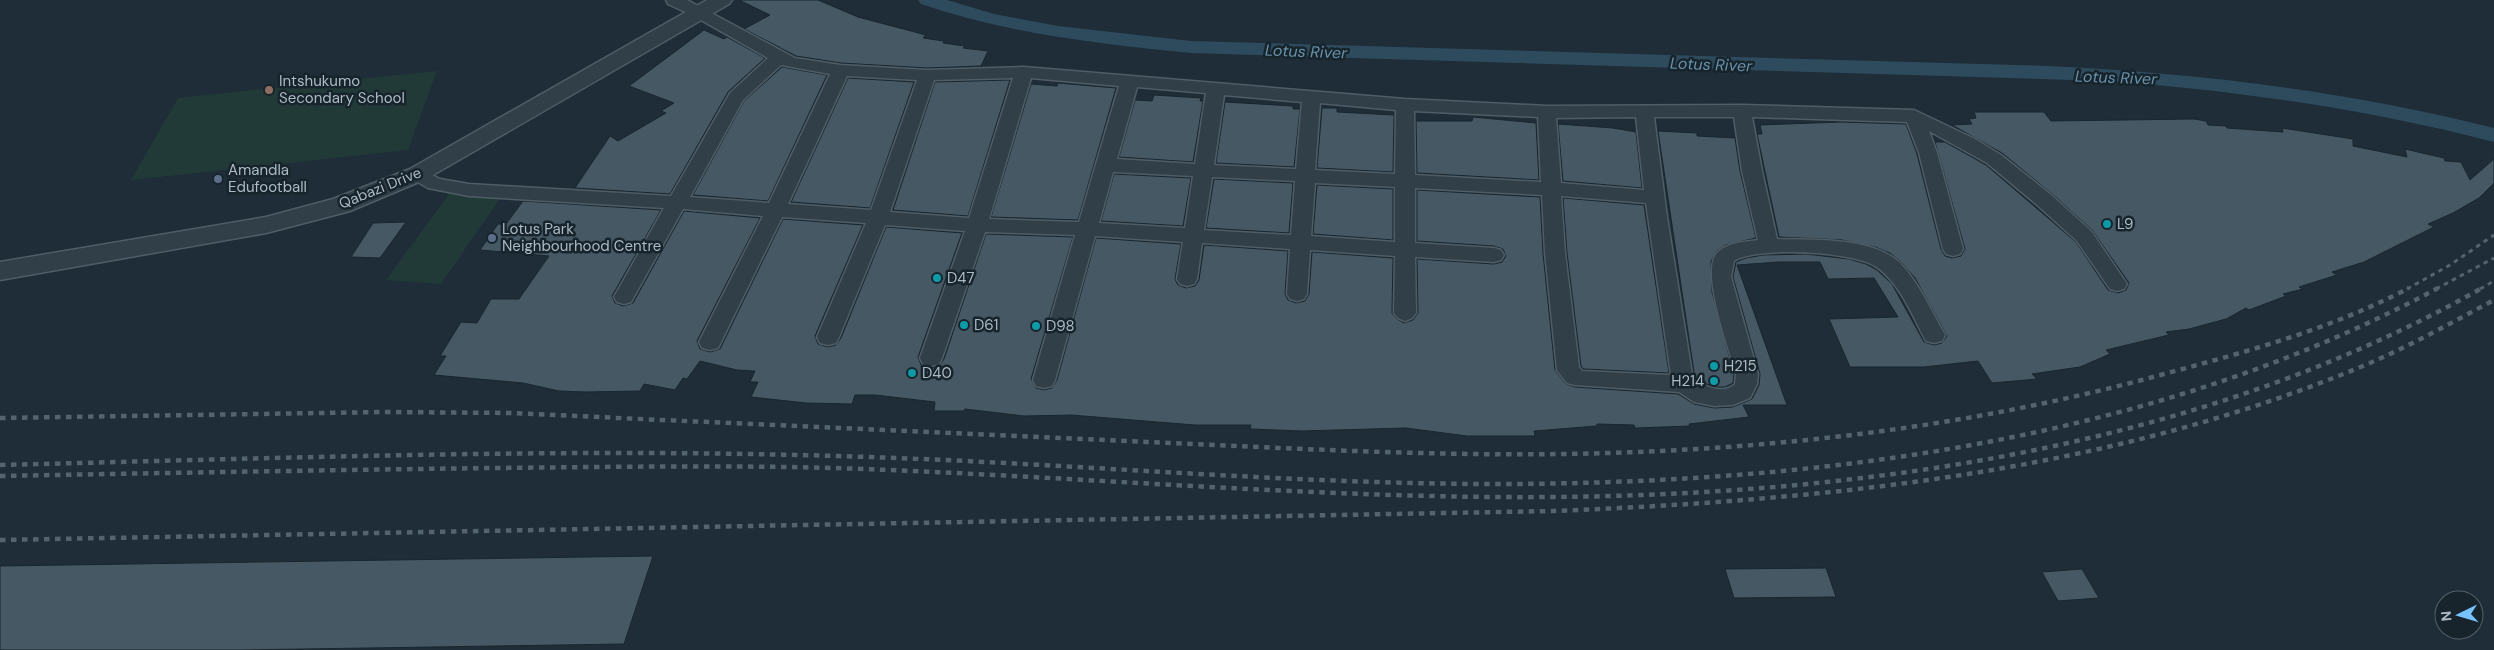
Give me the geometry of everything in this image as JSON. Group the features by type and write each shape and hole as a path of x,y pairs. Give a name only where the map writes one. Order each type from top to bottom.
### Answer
{"street":[{"path":"674,0 700,12 798,66 927,75 1024,72 1406,105 1547,112 1742,111 1914,116 1968,142 1994,159 2043,198 2084,236 2117,284"},
{"name":"Qabazi Drive","path":"0,271 280,222 341,205 418,174 722,0"},
{"path":"624,297 736,97 779,57"},
{"path":"710,342 841,70"},
{"path":"931,358 976,225 1024,72"},
{"path":"828,337 879,216 927,75"},
{"path":"1044,380 1130,80"},
{"path":"1187,279 1195,237 1216,88"},
{"path":"1297,294 1310,97"},
{"path":"1405,313 1404,181 1406,105"},
{"path":"1644,111 1654,197 1683,384"},
{"path":"1742,111 1752,171 1769,246"},
{"path":"1547,112 1551,189 1566,363 1570,374 1582,379 1683,384 1702,396 1733,396 1742,392 1746,384 1747,374 1724,292 1721,265 1728,253 1769,246 1845,250 1874,256 1885,262 1894,272 1934,335"},
{"path":"1914,116 1928,153 1953,249"},
{"path":"1106,165 1551,189 1654,197"},
{"path":"418,174 435,184 450,188 879,216 976,225 1087,229 1494,255"}],"green space":[{"path":"437,71 408,150 131,180 178,98"},
{"path":"449,194 501,197 441,284 386,280"}],"building":[{"path":"739,0 818,0 858,17 926,35 923,38 965,46 963,48 988,51 981,66 927,68 841,63 796,56 744,29 770,15"},
{"path":"704,30 724,39 727,37 765,58 728,92 670,194 575,188 610,136 618,141 666,113 661,111 674,103 629,86"},
{"path":"782,67 827,75 768,201 693,195 744,101"},
{"path":"848,78 914,82 870,208 791,202"},
{"path":"1010,80 968,216 893,210 935,82"},
{"path":"1058,83 1116,88 1078,220 991,217 1031,84 1057,86"},
{"path":"1154,95 1201,98 1200,101 1203,101 1193,162 1119,157 1135,100 1152,101"},
{"path":"1225,102 1293,106 1293,109 1300,109 1294,167 1216,163"},
{"path":"1322,108 1337,108 1337,112 1394,115 1393,172 1317,168"},
{"path":"1974,112 2044,112 2051,121 2194,119 2206,121 2208,125 2226,126 2227,128 2283,132 2282,128 2353,139 2353,146 2407,157 2405,149 2444,158 2445,161 2461,162 2470,180 2494,159 2494,183 2479,198 2453,213 2428,224 2434,227 2364,262 2332,272 2337,275 2299,287 2303,289 2283,294 2286,296 2249,310 2246,308 2226,319 2189,329 2166,332 2169,335 2106,350 2110,354 2080,367 2032,374 2037,379 1992,383 1978,361 1924,367 1850,367 1829,319 1898,317 1874,278 1828,279 1820,262 1737,265 1787,405 1743,405 1749,417 1689,424 1690,426 1635,428 1634,425 1597,424 1597,426 1534,431 1535,436 1467,436 1406,428 1301,431 1250,429 1251,425 1195,425 1071,415 1024,416 965,409 964,411 934,411 935,402 875,395 855,395 852,404 806,403 751,397 758,382 750,382 755,371 737,370 700,361 687,379 683,378 675,390 644,384 640,391 559,391 523,383 434,375 446,356 440,356 461,322 477,323 491,299 519,299 549,256 480,250 498,224 506,224 523,201 661,210 612,296 615,303 623,306 633,303 684,211 760,218 697,341 700,349 710,352 720,349 783,219 863,225 815,336 818,344 828,347 836,345 841,338 886,227 962,233 918,357 921,365 931,368 939,366 944,359 986,234 1073,237 1031,379 1036,388 1044,390 1052,388 1057,380 1096,238 1181,244 1175,279 1178,285 1186,288 1195,286 1199,280 1204,245 1288,251 1285,294 1288,300 1296,303 1305,301 1309,294 1312,252 1393,258 1392,313 1404,323 1413,320 1418,313 1417,259 1494,264 1502,262 1506,256 1503,249 1494,246 1417,241 1417,190 1540,197 1543,253 1555,370 1566,384 1575,387 1678,394 1694,404 1714,408 1733,407 1752,399 1759,385 1760,374 1733,277 1736,262 1746,258 1763,255 1806,254 1849,259 1866,264 1877,270 1892,284 1924,342 1934,345 1942,343 1947,336 1915,278 1890,253 1875,247 1842,240 1779,237 1757,134 1762,134 1760,125 1841,122 1906,124 1917,154 1941,249 1945,256 1952,258 1961,256 1965,249 1935,142 1945,142 1986,165 2076,242 2108,290 2118,293 2126,290 2129,283 2092,230 2002,153 1952,125 1972,124 1969,119 1976,118"},
{"path":"1473,117 1536,123 1539,180 1417,173 1416,121 1472,121"},
{"path":"1558,124 1613,128 1636,132 1642,188 1563,181"},
{"path":"1658,131 1697,133 1697,136 1735,138 1740,171 1756,238 1726,245 1717,251 1711,261 1712,292 1734,374 1733,383 1725,387 1714,387 1695,379"},
{"path":"1114,174 1191,178 1183,226 1101,221"},
{"path":"1214,179 1293,183 1289,233 1206,228"},
{"path":"1317,185 1393,189 1393,240 1313,234"},
{"path":"1563,198 1644,205 1669,373 1583,369 1581,366 1567,253"},
{"path":"406,222 380,258 351,257 373,223"},
{"path":"653,556 624,644 241,650 0,650 0,566"},
{"path":"1826,568 1836,597 1734,598 1725,569"},
{"path":"2082,569 2099,598 2058,601 2042,572"}],"waterway":[{"name":"Lotus River","path":"928,0 960,11 1024,26 1058,32 1191,47 2047,72 2160,79 2216,84 2328,99 2384,109 2494,135"}],"railway":[{"path":"2407,289 2450,265 2494,235"},
{"path":"2437,289 2494,258"},
{"path":"2480,289 2494,281"},
{"path":"0,418 384,412 511,413 1407,453 1563,454 1715,448 1791,442 1866,433 2016,409 2090,393 2289,338 2350,316 2409,288"},
{"path":"0,465 325,457 651,453 760,454 949,460 1271,478 1432,483 1513,484 1632,481 1751,474 1870,461 1989,442 2105,416 2219,382 2331,340 2437,289"},
{"path":"0,476 493,468 749,467 916,471 1327,493 1491,497 1618,496 1746,489 1874,476 2002,457 2127,429 2249,392 2368,345 2480,289"},
{"path":"0,540 1553,511 1759,499 1965,474 2066,456 2167,432 2266,402 2363,366 2413,343 2494,300"}],"place":[{"name":"Intshukumo Secondary School","path":"269,90"},
{"name":"Amandla Edufootball","path":"218,179"},
{"name":"L9","path":"2107,224"},
{"name":"Lotus Park Neighbourhood Centre","path":"492,238"},
{"name":"D47","path":"937,278"},
{"name":"D61","path":"964,325"},
{"name":"D98","path":"1036,326"},
{"name":"H215","path":"1714,366"},
{"name":"D40","path":"912,373"},
{"name":"H214","path":"1714,381"}]}
